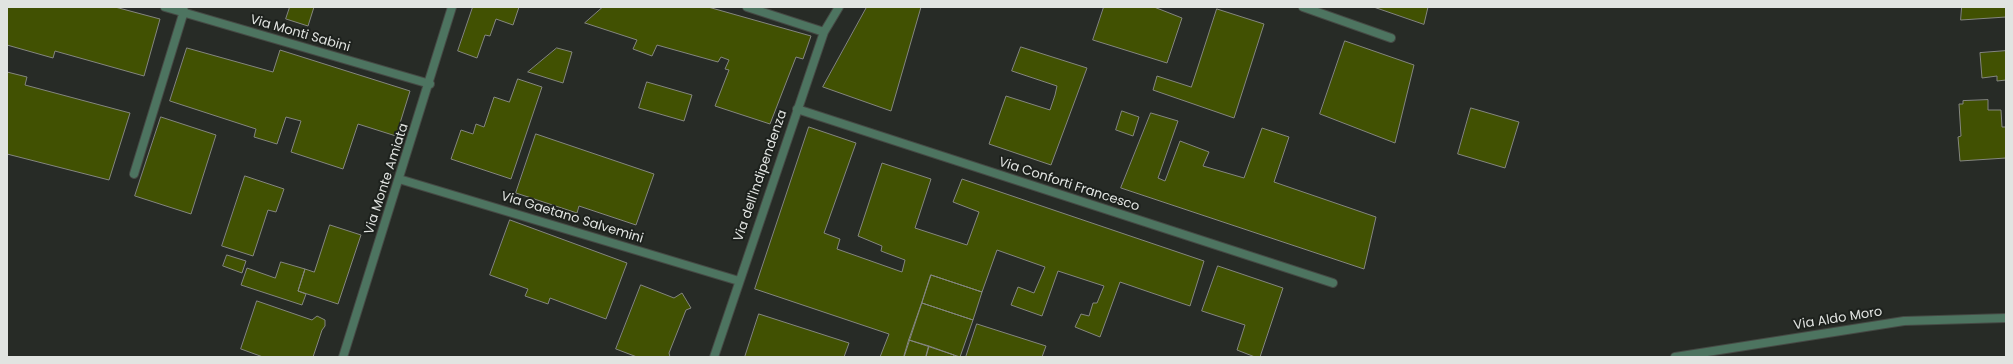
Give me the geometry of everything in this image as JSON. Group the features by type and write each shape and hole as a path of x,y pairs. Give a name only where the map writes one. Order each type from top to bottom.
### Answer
{"street":[{"name":"Via Monti Sabini","path":"165,7 430,84"},
{"path":"194,16 197,7"},
{"name":"Via Monte Amiata","path":"343,357 430,84 452,7"},
{"path":"747,7 824,32"},
{"name":"Via dell'Indipendenza","path":"714,357 738,281 824,32 839,7"},
{"path":"1303,7 1391,38"},
{"path":"134,174 184,12"},
{"name":"Via Conforti Francesco","path":"797,109 1333,283"},
{"name":"Via Gaetano Salvemini","path":"399,178 738,281"},
{"name":"Via Aldo Moro","path":"1675,357 1904,321 2006,318"}],"building":[{"path":"7,7 115,7 160,19 144,76 55,51 53,58 7,45"},
{"path":"290,7 314,7 308,26 286,19"},
{"path":"473,7 519,7 513,25 496,19 490,36 485,35 477,58 458,51"},
{"path":"603,7 708,7 811,36 803,59 796,57 770,124 715,106 729,70 725,69 729,60 721,57 718,62 657,45 652,56 633,49 637,40 585,23"},
{"path":"867,7 921,7 891,111 823,87"},
{"path":"1104,7 1154,7 1182,18 1167,63 1093,40"},
{"path":"1374,7 1428,7 1424,24"},
{"path":"1962,7 2006,7 2006,17 1961,20"},
{"path":"1217,9 1264,24 1234,118 1153,90 1157,76 1191,87"},
{"path":"1345,41 1414,65 1395,143 1320,114"},
{"path":"1021,47 1087,68 1051,165 989,144 1006,96 1050,110 1055,95 1057,86 1012,71"},
{"path":"187,48 273,72 280,50 410,91 396,136 358,124 343,169 291,152 301,121 286,117 277,144 254,137 256,129 170,101"},
{"path":"557,48 572,52 563,83 528,72"},
{"path":"2006,51 2006,80 1997,81 1997,76 1982,78 1980,53"},
{"path":"7,72 27,77 25,85 130,113 109,180 7,154"},
{"path":"518,79 542,87 511,179 451,159 461,130 473,134 476,124 484,127 494,97 509,102"},
{"path":"647,82 692,95 684,121 639,108"},
{"path":"1988,100 1988,110 2001,110 2002,127 2006,127 2006,158 1960,161 1958,137 1961,136 1959,104 1963,104 1963,101"},
{"path":"1471,108 1519,122 1505,168 1458,154"},
{"path":"1122,111 1139,117 1133,136 1116,130"},
{"path":"1151,113 1178,121 1158,178 1165,181 1180,141 1209,152 1203,166 1244,178 1262,128 1289,137 1274,182 1376,217 1364,269 1121,188"},
{"path":"161,117 216,135 191,214 135,196"},
{"path":"809,127 856,143 824,233 840,239 837,249 902,272 905,260 881,251 882,246 858,236 882,163 931,179 915,228 967,245 979,212 953,202 962,179 1204,261 1190,306 1120,282 1100,337 1075,327 1081,314 1089,316 1093,303 1097,303 1104,286 1058,271 1042,316 1011,305 1018,287 1034,293 1045,267 997,250 982,292 931,275 904,357 880,357 889,334 755,289"},
{"path":"536,134 654,174 636,225 579,206 577,213 516,193"},
{"path":"245,176 284,189 276,212 268,210 253,256 222,246"},
{"path":"510,220 627,263 606,319 550,298 548,304 525,296 528,289 490,275"},
{"path":"330,225 361,235 338,304 298,291 305,269 314,272"},
{"path":"227,255 246,261 242,273 223,266"},
{"path":"281,262 305,269 298,291 306,294 302,305 241,285 247,268 275,278"},
{"path":"1218,266 1283,288 1260,357 1255,357 1237,350 1245,325 1202,311"},
{"path":"931,275 982,292 973,320 922,303"},
{"path":"641,285 674,298 682,293 691,308 686,310 669,353 670,357 637,357 616,349"},
{"path":"257,301 312,320 317,316 325,320 325,326 322,330 313,357 263,357 241,349"},
{"path":"922,303 973,320 960,357 909,340"},
{"path":"759,314 849,343 844,357 745,357"},
{"path":"977,324 1046,346 1042,357 966,357"},
{"path":"909,340 929,346 926,357 904,357"},
{"path":"929,346 954,355 954,357 926,357"}]}
